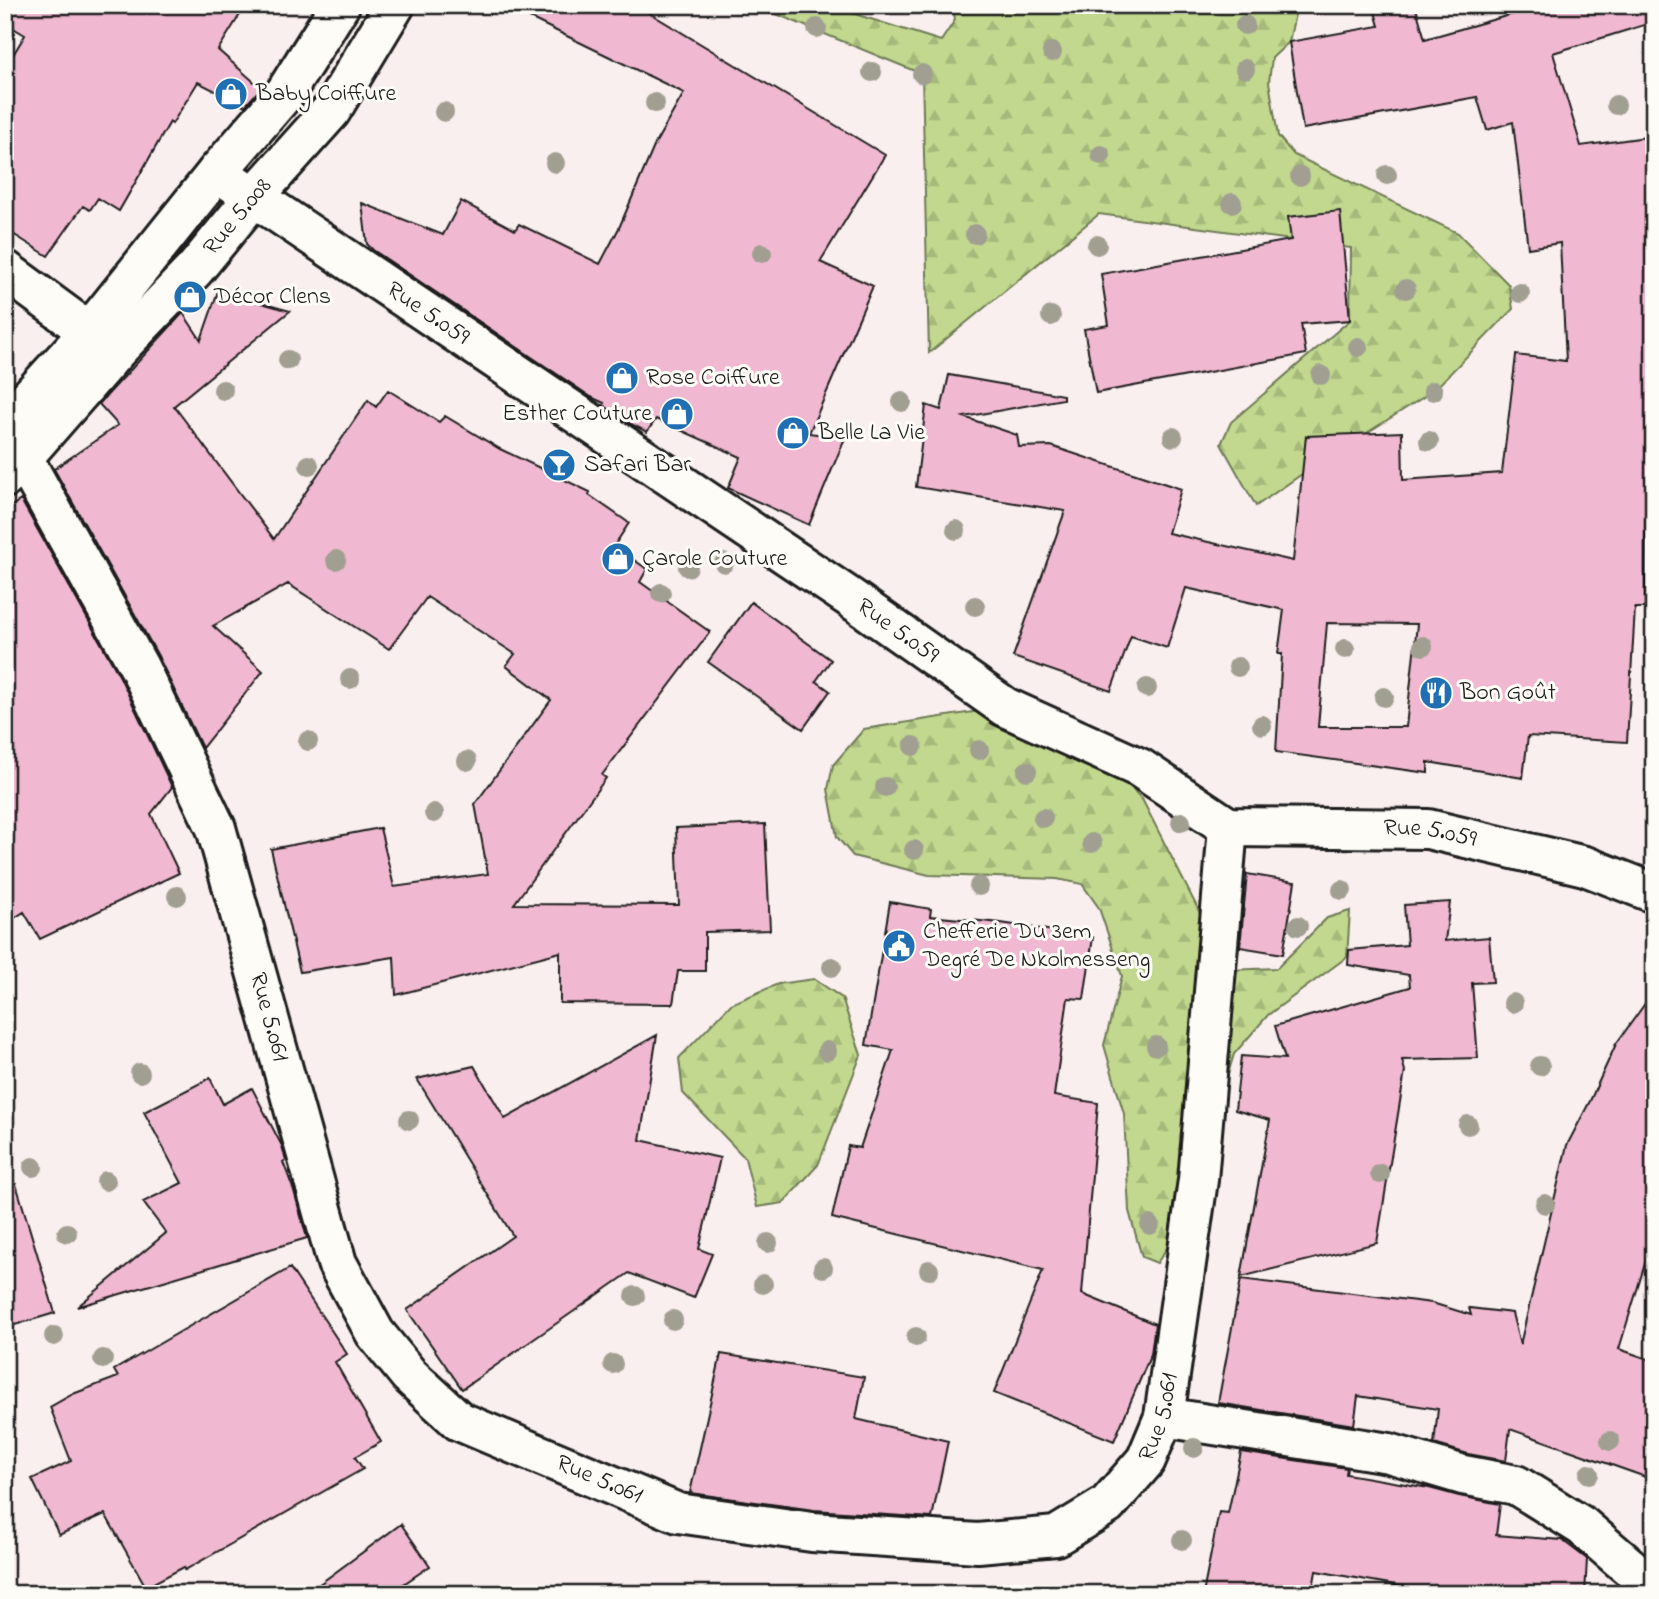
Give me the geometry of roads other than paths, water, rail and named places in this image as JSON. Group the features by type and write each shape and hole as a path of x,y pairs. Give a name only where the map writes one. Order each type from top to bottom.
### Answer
{"street":[{"name":"Rue 5.008","path":"11,453 89,332 285,93 340,5"},
{"name":"Rue 5.008","path":"11,453 118,349 195,269 331,110 395,5"},
{"name":"Rue 5.059","path":"218,172 849,597 1005,706 1140,768 1228,827 1428,830 1585,866 1654,893"},
{"path":"5,270 89,332"},
{"name":"Rue 5.061","path":"11,453 139,667 216,828 337,1263 375,1333 409,1375 459,1421 678,1513 812,1532 978,1543 1056,1536 1107,1505 1146,1460 1164,1417 1198,1180 1228,827"},
{"path":"1164,1417 1389,1453 1463,1475 1516,1485 1582,1526 1654,1588"}],"place":[{"name":"Baby Coiffure","path":"231,94"},
{"name":"Décor Clens","path":"190,297"},
{"name":"Rose Coiffure","path":"622,378"},
{"name":"Esther Couture","path":"677,414"},
{"name":"Belle La Vie","path":"793,433"},
{"name":"Safari Bar","path":"559,465"},
{"name":"Çarole Couture","path":"618,559"},
{"name":"Bon Goût","path":"1436,693"},
{"name":"Chefferie Du 3em Degré De Nkolmesseng","path":"899,946"}]}
